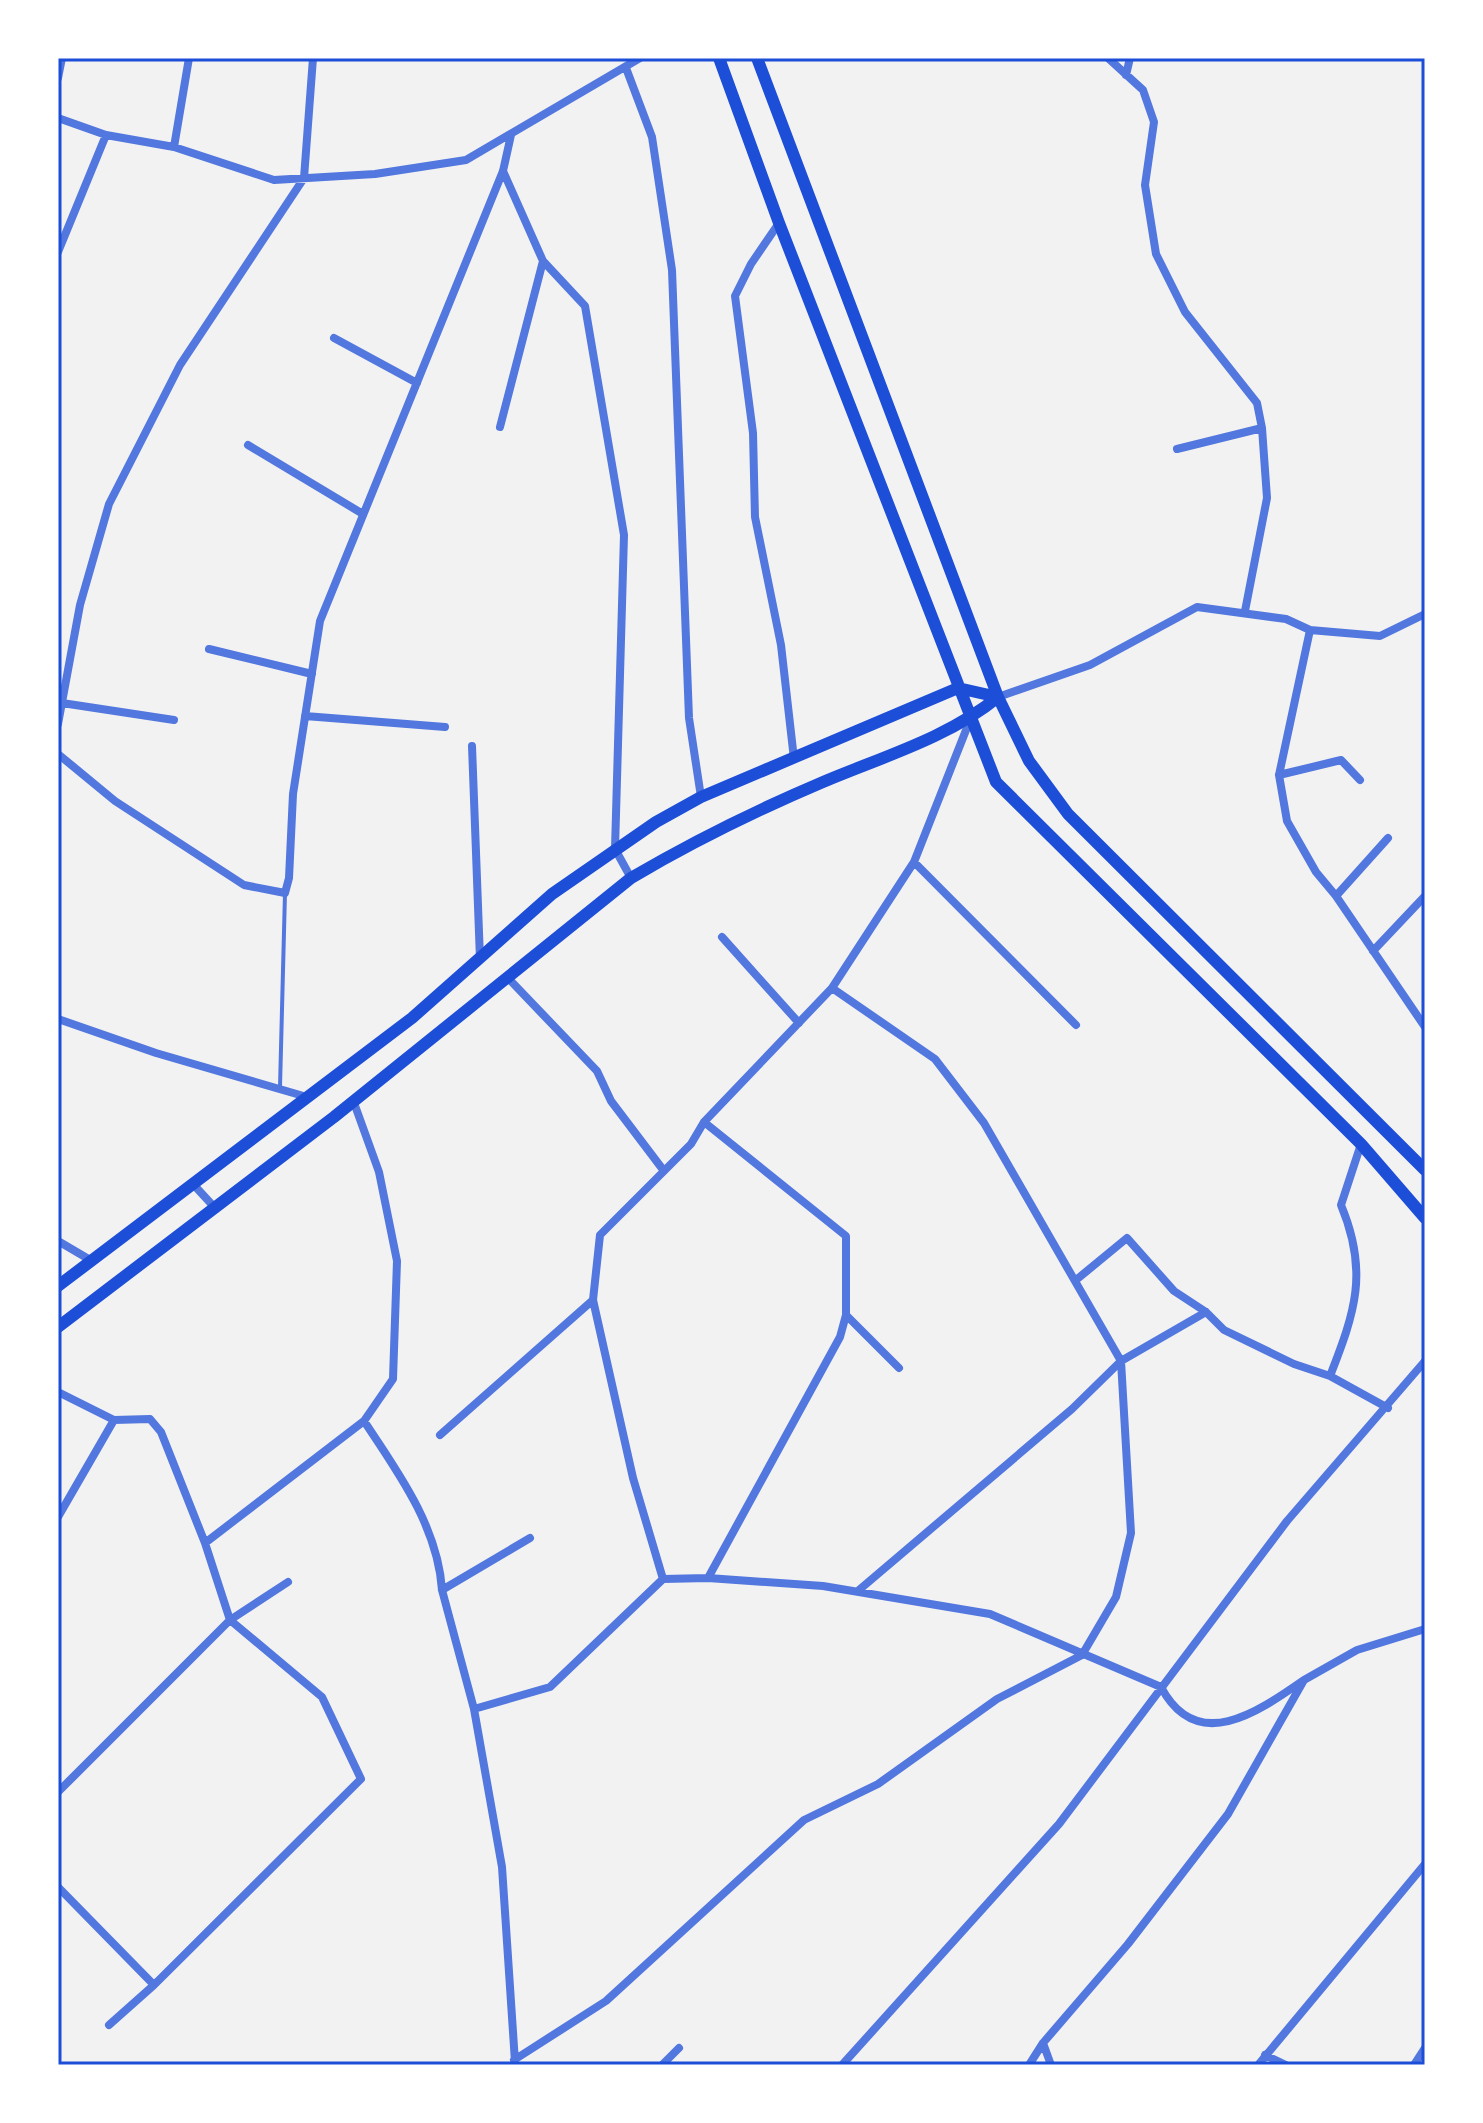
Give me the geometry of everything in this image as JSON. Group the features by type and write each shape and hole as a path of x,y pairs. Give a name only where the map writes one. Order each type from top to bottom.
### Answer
{"main road":[{"path":"719,58 779,223 996,782 1361,1144 1425,1218"},
{"path":"757,58 998,697 1029,761 1068,814 1425,1170"},
{"path":"58,1286 358,1061 480,960 552,894 615,849 701,797 958,688 998,697"},
{"path":"58,1327 216,1209 631,878 676,851 795,794 970,720 998,697"}],"street":[{"path":"58,78 62,58"},
{"path":"174,147 189,58"},
{"path":"58,724 80,605 109,504 180,365 304,178 313,58"},
{"path":"58,118 106,135 174,147 274,180 375,174 466,160 640,58"},
{"path":"1108,58 1143,90 1154,122 1145,185 1156,254 1185,312 1257,403 1267,498 1245,611"},
{"path":"1126,75 1130,58"},
{"path":"626,68 652,137 672,270 689,718 701,797"},
{"path":"58,252 106,135"},
{"path":"58,754 115,801 244,885 285,893 289,878 293,794 320,621 503,171 511,135"},
{"path":"503,171 543,261 585,306 624,535 615,849 631,878"},
{"path":"779,223 751,264 735,296 753,433 755,517 781,645 794,759"},
{"path":"500,427 543,261"},
{"path":"334,338 417,383"},
{"path":"1177,449 1262,428"},
{"path":"248,445 363,514"},
{"path":"998,697 1090,665 1197,607 1245,611 1286,619 1310,630 1380,636 1425,614"},
{"path":"1310,630 1279,775 1287,821 1316,872 1336,896 1425,1027"},
{"path":"209,649 312,674"},
{"path":"62,703 174,720"},
{"path":"305,716 445,727"},
{"path":"663,1579 633,1478 593,1300 600,1235 691,1144 704,1122 832,988 914,862 970,720"},
{"path":"472,746 480,960"},
{"path":"1279,775 1341,760 1360,780"},
{"path":"1336,896 1388,838"},
{"path":"914,862 1076,1025"},
{"path":"1373,951 1425,896"},
{"path":"722,937 799,1023"},
{"path":"507,977 597,1071 611,1101 664,1171"},
{"path":"515,2063 606,2001 804,1820 878,1784 997,1699 1082,1655 1116,1597 1131,1533 1121,1361 984,1123 935,1059 832,988"},
{"path":"58,1019 307,1097"},
{"path":"205,1543 364,1421 393,1379 397,1261 379,1172 353,1100"},
{"path":"704,1122 846,1236 846,1315 840,1337 708,1578"},
{"path":"1330,1376 1353,1317 1356,1286 1353,1234 1341,1205 1361,1144"},
{"path":"193,1184 216,1209"},
{"path":"1076,1280 1127,1238 1174,1291 1206,1312 1224,1330 1294,1364 1330,1376 1388,1408"},
{"path":"58,1241 92,1261"},
{"path":"440,1435 507,1380 593,1300"},
{"path":"859,1590 1072,1409 1121,1361 1206,1312"},
{"path":"846,1315 899,1368"},
{"path":"842,2065 1059,1824 1287,1521 1388,1408 1425,1361"},
{"path":"58,1392 114,1420 150,1419 161,1432 205,1543 230,1620 322,1697 361,1779 154,1985 109,2025"},
{"path":"58,1517 114,1420"},
{"path":"364,1421 413,1497 441,1570 442,1590 474,1709 502,1867 515,2063"},
{"path":"442,1590 530,1538"},
{"path":"474,1709 550,1687 663,1579 708,1578 859,1590 990,1614 1161,1687 1173,1708 1204,1724 1240,1719 1357,1650 1425,1629"},
{"path":"58,1792 230,1620 288,1582"},
{"path":"1029,2065 1043,2043 1128,1944 1228,1814 1304,1680"},
{"path":"1258,2065 1425,1864"},
{"path":"58,1887 154,1985"},
{"path":"1043,2043 1051,2065"},
{"path":"662,2065 679,2048"},
{"path":"1414,2065 1425,2048"},
{"path":"1265,2055 1286,2065"}],"lane":[{"path":"280,1091 285,893"}]}
